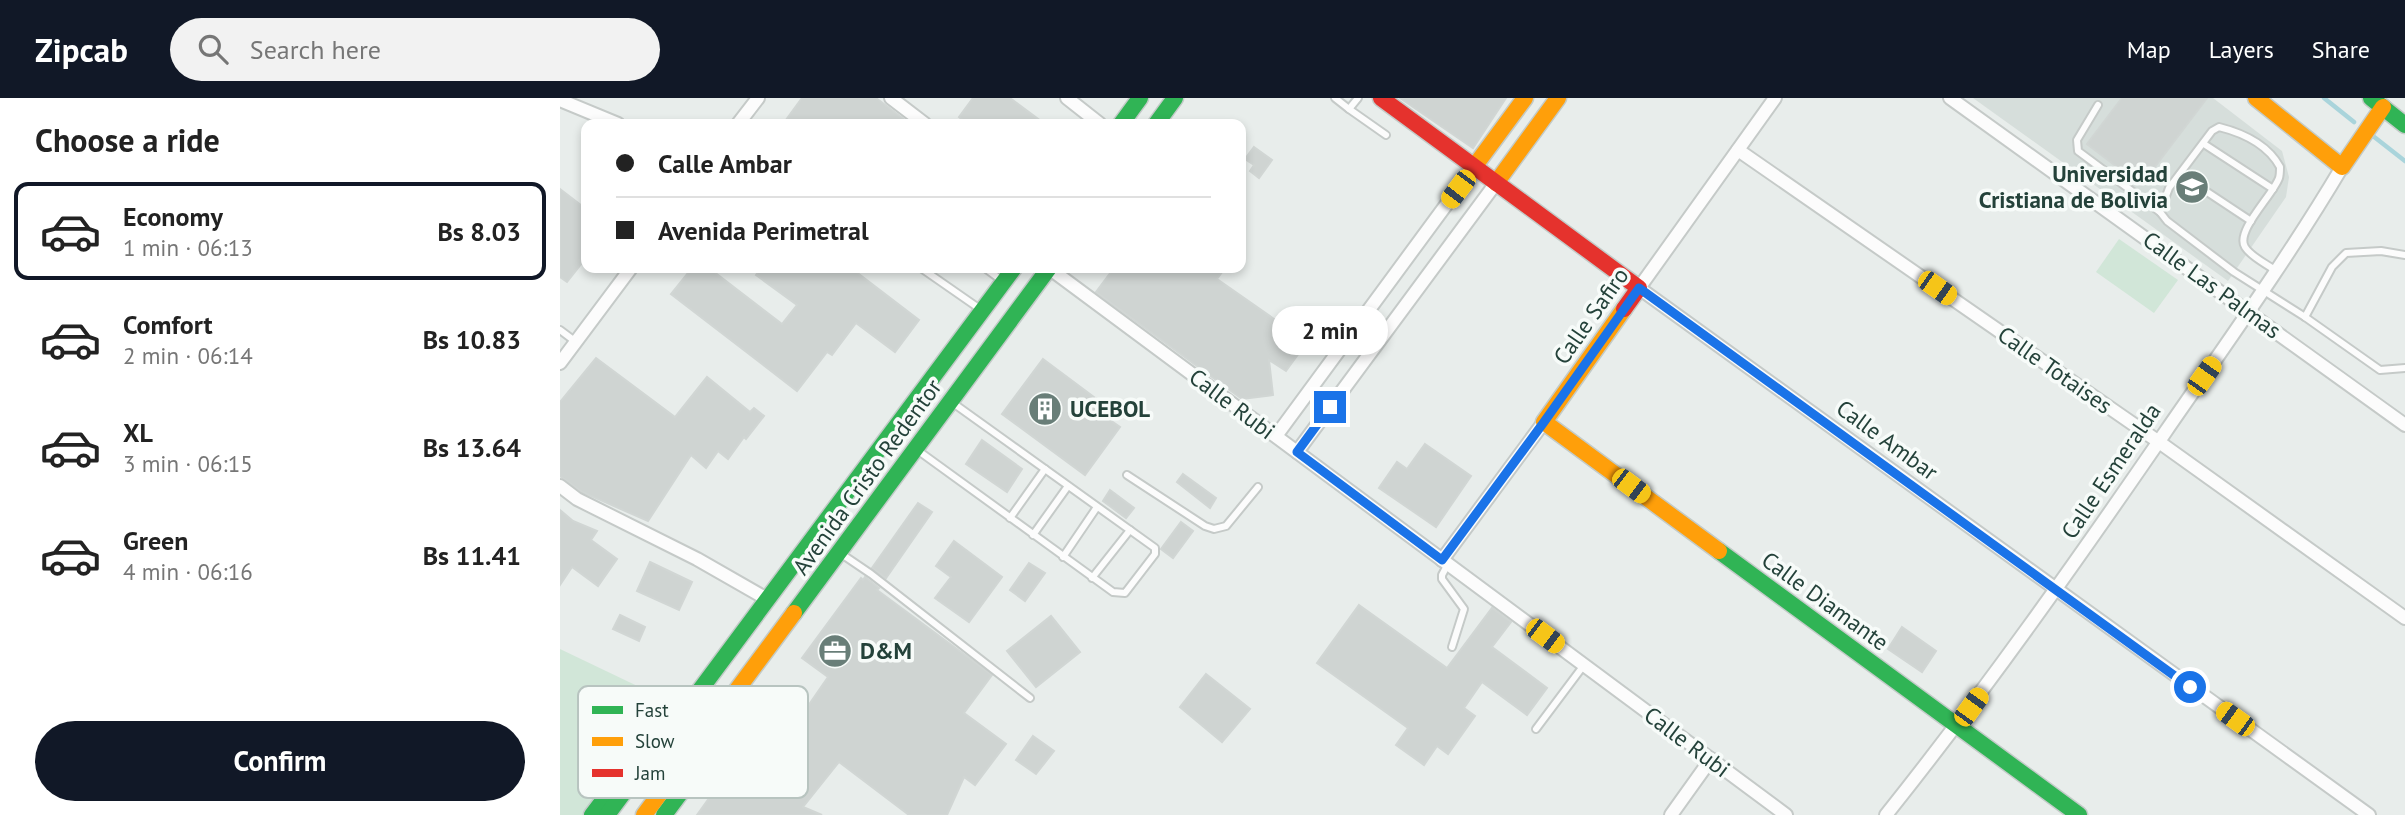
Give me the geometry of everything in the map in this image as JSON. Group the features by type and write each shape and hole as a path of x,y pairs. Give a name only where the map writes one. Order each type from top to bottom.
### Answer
{"main road":[{"path":"1125,119 1140,98"},
{"path":"1160,119 1175,98"},
{"name":"Calle Ambar","path":"1381,98 1639,288"},
{"path":"1474,167 1525,98"},
{"path":"1496,183 1558,98"},
{"path":"2256,98 2342,167"},
{"path":"2377,103 2405,125"},
{"name":"Calle Esmeralda","path":"2342,167 2377,103"},
{"name":"Avenida Cristo Redentor","path":"740,686 1045,273"},
{"name":"Avenida Cristo Redentor","path":"703,686 1009,274"},
{"name":"Calle Safiro","path":"1544,422 1639,288"},
{"name":"Calle Diamante","path":"1544,422 1956,727 2080,815"},
{"name":"Avenida Cristo Redentor","path":"592,815 605,798"},
{"name":"Avenida Cristo Redentor","path":"607,815 620,798"},
{"name":"Avenida Cristo Redentor","path":"645,815 658,798"},
{"name":"Avenida Cristo Redentor","path":"664,815 677,798"}],"street":[{"path":"742,119 758,98"},
{"path":"891,98 918,119"},
{"path":"1067,98 1094,119"},
{"name":"Calle Safiro","path":"1639,288 1775,98"},
{"name":"Calle Las Palmas","path":"1950,98 2405,425"},
{"path":"560,100 606,119"},
{"name":"Calle Totaises","path":"1738,150 2159,442 2405,618"},
{"path":"1276,436 1474,167"},
{"name":"Calle Esmeralda","path":"1886,815 1956,727 2056,591 2276,271 2342,167"},
{"path":"1297,452 1496,183"},
{"path":"560,363 627,273"},
{"name":"Calle Rubi","path":"1056,273 1786,815"},
{"name":"Calle Ambar","path":"1639,288 2369,815"},
{"name":"Calle Safiro","path":"1445,562 1544,422"},
{"path":"560,486 577,499 697,559 767,599"},
{"path":"1671,815 1711,759"}],"lane":[{"path":"1335,98 1386,135"},
{"path":"1349,109 1358,98"},
{"path":"2098,105 2077,141 2078,151 2224,264 2380,370 2405,368"},
{"path":"2160,212 2169,188 2212,131 2219,127 2249,138 2267,150 2280,167 2273,189 2251,221 2243,244 2248,251 2276,271"},
{"path":"2204,144 2273,189"},
{"path":"2180,174 2251,221"},
{"path":"2305,317 2332,267 2346,253 2381,251 2405,255"},
{"path":"928,273 982,311"},
{"path":"560,330 576,342"},
{"path":"916,448 1113,592 1125,593 1156,551 950,401"},
{"path":"1010,518 1045,470"},
{"path":"1127,475 1205,526 1214,529 1226,526 1258,488"},
{"path":"1033,535 1068,486"},
{"path":"1063,557 1097,507"},
{"path":"1092,578 1130,530"},
{"path":"840,552 871,573 1031,698"},
{"path":"1445,562 1442,579 1464,609 1451,647"},
{"path":"1536,729 1584,665"}],"shaded area":[{"name":"Universidad Cristiana de Bolivia","path":"1973,98 2213,98 2282,151 2289,177 2286,197 2228,281"}],"green space":[{"path":"2119,239 2178,280 2154,313 2096,272"},
{"path":"560,649 637,686 578,686 578,798 598,798 584,815 560,815"}],"building":[{"path":"802,98 876,98 903,119 787,119"},
{"path":"973,98 1010,98 1038,119 962,119 959,117"},
{"path":"1400,98 1506,98 1473,148"},
{"path":"2122,98 2207,98 2141,185 2087,144"},
{"path":"1254,147 1272,160 1259,178 1250,171 1254,165 1246,158"},
{"path":"560,189 581,205 581,264 567,282 560,277"},
{"path":"688,273 716,273 782,324 797,305 756,275 757,273 858,273 919,320 895,352 856,323 832,355 827,352 797,391 671,294"},
{"path":"1110,273 1221,273 1217,279 1307,342 1286,371 1269,360 1273,395 1242,399 1096,292"},
{"path":"596,358 675,417 707,377 750,412 754,408 764,416 728,459 718,451 706,468 691,455 648,521 582,492 560,476 560,402"},
{"name":"UCEBOL","path":"1043,359 1094,397 1087,404 1120,427 1085,475 1002,414"},
{"path":"982,440 1022,469 1007,492 966,464"},
{"path":"1425,444 1471,476 1436,527 1379,488 1397,462 1407,469"},
{"path":"1183,474 1216,498 1210,508 1177,482"},
{"path":"1110,490 1134,508 1126,518 1103,501"},
{"path":"918,503 932,512 886,578 872,568"},
{"path":"560,510 573,521 597,531 591,540 617,559 598,586 572,567 560,585"},
{"path":"1181,522 1193,531 1173,558 1161,549"},
{"path":"954,541 1002,577 969,622 935,598 951,577 936,566"},
{"path":"650,562 692,582 679,610 637,591"},
{"path":"1029,563 1045,573 1025,601 1010,590"},
{"path":"865,577 879,588 877,590 992,675 964,713 1006,744 975,785 964,777 947,815 909,815 839,762 803,807 822,815 697,815 709,798 808,798 808,706 828,677 802,658 861,578 863,580"},
{"path":"1359,605 1447,668 1492,608 1511,622 1492,647 1547,688 1527,715 1482,682 1464,708 1475,716 1448,754 1437,746 1424,765 1396,745 1408,728 1317,663"},
{"path":"620,615 645,627 639,641 613,629"},
{"path":"1051,616 1080,652 1036,687 1007,651"},
{"path":"1902,627 1936,651 1922,672 1888,649"},
{"path":"1206,674 1250,709 1222,742 1180,707"},
{"path":"1033,736 1054,751 1036,774 1016,760"}],"waterway":[{"path":"2324,98 2354,122"},
{"path":"2373,136 2405,161"}],"traffic: fast":[{"path":"1125,119 1140,98"},
{"path":"1160,119 1175,98"},
{"path":"2371,98 2405,125"},
{"path":"703,686 1010,273"},
{"path":"794,613 1045,273"},
{"path":"1719,551 2079,815"},
{"path":"592,815 605,798"},
{"path":"607,815 620,798"},
{"path":"664,815 677,798"}],"traffic: slow":[{"path":"1474,167 1525,98"},
{"path":"1496,183 1558,98"},
{"path":"2256,98 2342,167 2383,107"},
{"path":"1624,309 1544,422 1719,551"},
{"path":"740,686 794,613"},
{"path":"644,815 657,798"}],"traffic: jam":[{"path":"1381,98 1639,288 1624,309"}],"place":[{"name":"Universidad Cristiana de Bolivia","path":"2192,187"},
{"name":"UCEBOL","path":"1045,409"},
{"name":"D&M","path":"835,651"}],"route":[{"path":"1330,407 1297,452 1442,560 1639,288 2190,687"}]}
